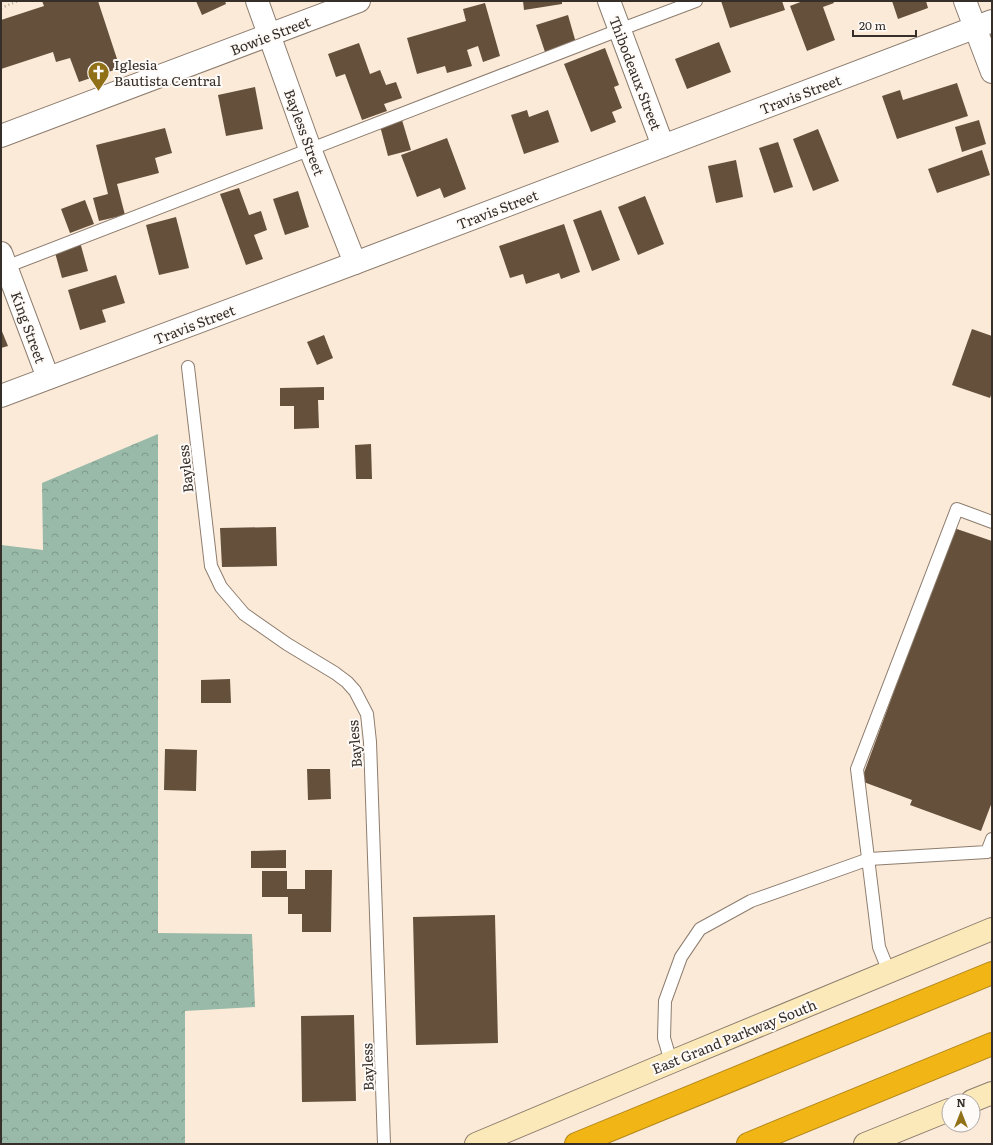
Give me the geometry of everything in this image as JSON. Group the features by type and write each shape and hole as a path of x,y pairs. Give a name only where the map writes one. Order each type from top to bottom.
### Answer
{"highway":[{"path":"576,1144 992,973"},
{"path":"748,1144 992,1044"}],"main road":[{"name":"East Grand Parkway South","path":"476,1144 992,930"},
{"path":"981,1097 992,1093"},
{"path":"865,1144 941,1113"}],"street":[{"name":"Bayless Street","path":"257,1 310,149 355,263"},
{"name":"Bowie Street","path":"1,136 359,1"},
{"name":"Thibodeaux Street","path":"609,1 663,146"},
{"path":"965,1 984,25 992,72"},
{"name":"Travis Street","path":"1,396 984,25"},
{"name":"King Street","path":"3,263 48,378"}],"lane":[{"path":"3,263 310,149 696,1"},
{"name":"Bayless","path":"188,367 211,566 221,587 244,614 287,644 347,682 355,691 367,714 370,742 384,1144"},
{"path":"889,972 879,947 857,769 957,509 992,522"},
{"path":"671,1062 664,1038 665,1001 681,957 700,929 751,901 869,859 987,852 992,838"}],"path":[{"path":"1,8 18,1"}],"green space":[{"path":"158,434 158,933 252,934 255,1007 185,1011 185,1144 1,1144 1,545 43,550 42,483"}],"building":[{"path":"42,1 98,1 120,68 79,82 70,58 56,62 53,52 1,69 1,20 44,6"},
{"path":"196,1 225,1 226,4 202,15"},
{"path":"523,1 562,1 562,4 524,10"},
{"path":"721,1 782,1 785,10 730,28"},
{"path":"803,1 833,1 834,3 823,7 835,40 807,51 790,6"},
{"path":"892,1 926,1 928,8 898,19"},
{"path":"485,3 500,56 483,62 478,46 467,50 472,66 447,73 445,66 417,74 407,38 466,21 463,9"},
{"path":"568,15 576,43 545,52 536,25"},
{"path":"719,42 731,72 687,89 675,59"},
{"path":"359,43 370,74 380,70 386,85 396,82 402,98 384,104 387,111 362,120 345,74 336,77 328,54"},
{"path":"605,48 619,85 614,87 622,108 612,112 616,122 591,132 564,64"},
{"path":"957,83 968,116 897,139 882,96 900,90 903,100"},
{"path":"255,87 263,129 226,136 218,95"},
{"path":"527,110 529,117 548,110 559,142 524,154 511,115"},
{"path":"402,120 411,150 388,156 380,126"},
{"path":"979,120 986,144 962,152 955,127"},
{"path":"165,128 172,153 155,158 159,173 117,184 125,215 99,221 93,198 108,194 96,145"},
{"path":"818,129 839,181 813,191 793,139"},
{"path":"447,138 466,189 444,198 440,188 417,197 401,155"},
{"path":"778,142 793,187 774,193 759,148"},
{"path":"982,150 990,175 937,193 928,169"},
{"path":"736,160 743,197 716,203 708,166"},
{"path":"239,188 249,215 261,211 267,230 254,235 263,259 246,265 220,194"},
{"path":"298,191 309,227 285,235 273,199"},
{"path":"645,196 664,244 638,255 618,207"},
{"path":"85,200 94,224 70,233 61,209"},
{"path":"601,210 620,260 592,271 573,220"},
{"path":"176,217 189,268 159,275 146,225"},
{"path":"564,224 580,272 561,279 559,273 526,284 523,274 510,278 499,246"},
{"path":"80,242 88,271 62,278 54,249"},
{"path":"116,275 125,303 102,310 106,322 80,330 68,290"},
{"path":"1,329 8,346 1,348"},
{"path":"972,329 992,336 992,392 990,398 952,385"},
{"path":"324,335 333,358 317,365 307,342"},
{"path":"324,387 324,400 318,400 319,428 294,429 294,406 280,406 280,388"},
{"path":"371,444 372,479 356,479 355,445"},
{"path":"276,527 277,566 222,567 220,528"},
{"path":"954,528 992,541 992,802 981,831 910,805 912,800 861,781"},
{"path":"230,679 231,703 201,703 201,680"},
{"path":"165,749 197,750 196,791 164,790"},
{"path":"307,769 330,769 331,799 308,800"},
{"path":"286,850 286,868 251,868 251,851"},
{"path":"305,870 332,870 331,932 302,932 302,914 288,914 288,897 262,897 262,871 287,871 287,889 305,889"},
{"path":"495,915 498,1043 416,1045 413,917"},
{"path":"354,1015 356,1101 302,1102 301,1016"}],"place":[{"name":"Iglesia Bautista Central","path":"99,92"}]}
